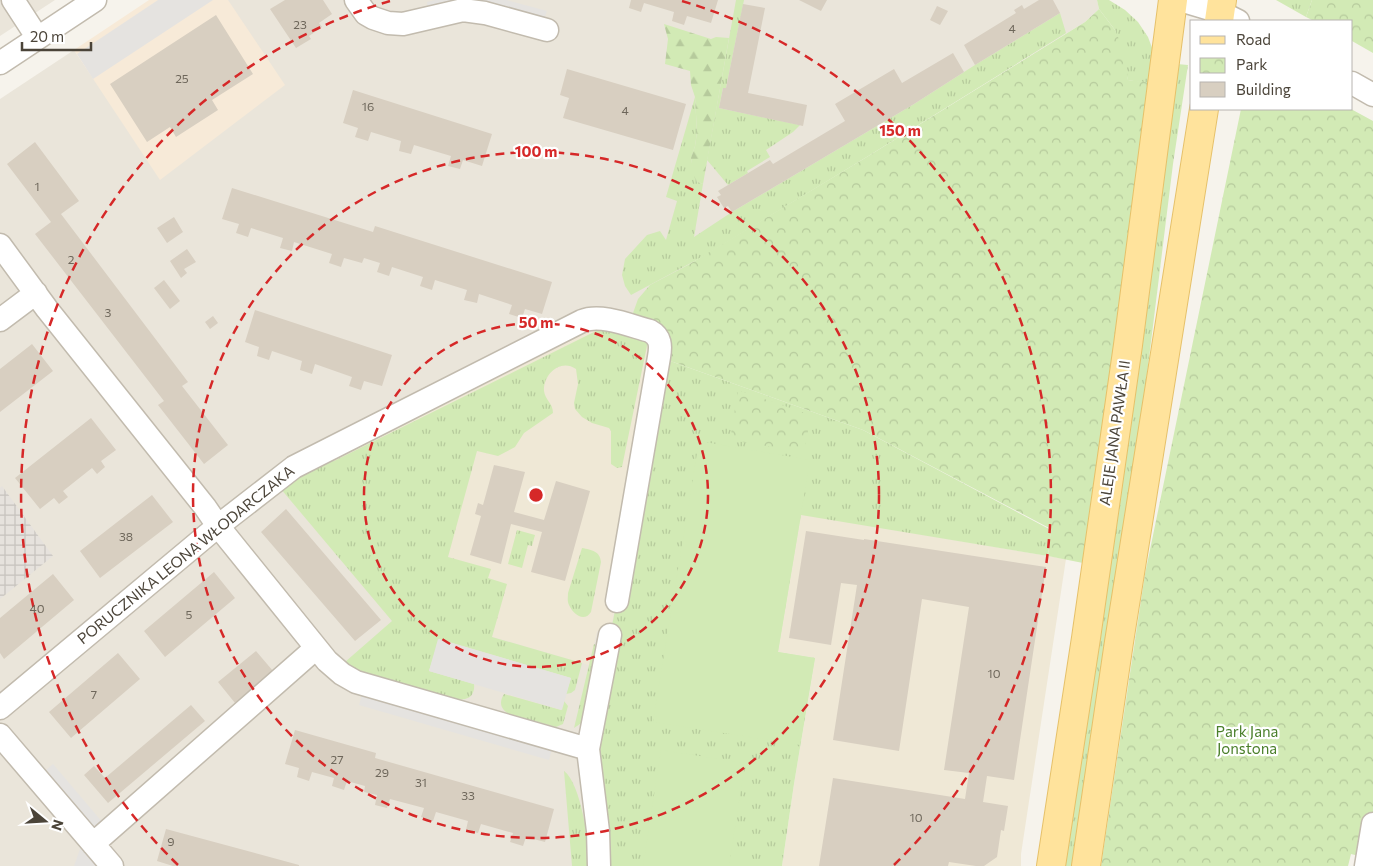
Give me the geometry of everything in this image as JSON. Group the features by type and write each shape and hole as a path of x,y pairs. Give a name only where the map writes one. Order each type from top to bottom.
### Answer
{"main road":[{"name":"ALEJE JANA PAWŁA II","path":"1051,866 1125,365 1173,0"},
{"path":"1086,866 1133,554 1204,110"}],"street":[{"path":"13,0 37,37"},
{"path":"0,63 96,0"},
{"path":"356,0 366,14 388,23 403,24 463,10 485,13 547,30"},
{"path":"1180,0 1225,14"},
{"path":"1353,84 1373,95"},
{"path":"0,244 218,526 316,648 342,674 356,682 588,749"},
{"path":"0,320 36,293"},
{"name":"PORUCZNIKA LEONA WŁODARCZAKA","path":"0,708 218,526 294,467 591,318 603,318 650,331 656,334 661,344 617,601"},
{"path":"599,866 598,831 588,749 610,635"},
{"path":"93,844 316,648"},
{"path":"0,735 112,866"},
{"path":"1366,866 1373,824"}],"shaded area":[{"path":"0,0 55,0 0,36"},
{"path":"149,0 228,0 285,85 160,180 74,50"},
{"path":"158,0 213,0 93,79 77,54"},
{"path":"213,0 1097,0 1099,9 1085,22 688,265 599,866 0,866 0,99 74,50 93,78"},
{"path":"436,0 506,0 547,11 541,28 429,17 427,2"},
{"path":"582,321 650,331 659,357 610,635 597,631 589,665 469,630 326,451"},
{"path":"2,486 53,556 0,599 0,488"},
{"path":"801,514 1066,559 1021,854 1021,866 782,866 815,658 778,652"},
{"path":"438,639 571,678 562,710 429,671"},
{"path":"365,684 555,739 549,760 359,705"},
{"path":"53,764 109,830 93,844 112,866 74,866 85,835 37,778"}],"green space":[{"path":"736,0 744,0 726,88 723,88 719,108 800,125 766,150 770,157 728,185 707,160"},
{"path":"1097,0 1109,0 1125,10 1138,22 1148,37 1154,53 1156,85 1128,80 1115,30 1099,9"},
{"path":"1276,0 1312,0 1306,17"},
{"path":"1312,0 1373,0 1373,53 1353,42 1353,20 1312,20 1306,17"},
{"path":"1099,9 1115,30 1124,51 1128,80 1162,84 1088,564 1048,556 1051,529 863,430 659,357 633,318 638,299 650,285 688,265 870,155 1085,22"},
{"path":"1060,13 1066,33 704,256 631,295 625,286 622,275 625,259 647,235 660,231 666,240 677,201 666,197 695,97 697,132 691,159 696,181 703,184 694,237"},
{"path":"664,24 711,39 716,37 729,38 703,184 696,181 691,158 697,132 695,97 691,85 690,71 665,64 668,39"},
{"path":"1177,64 1188,65 1173,164 1114,641 1080,866 1057,866"},
{"name":"Park Jana Jonstona","path":"1241,110 1353,110 1373,121 1373,825 1367,858 1351,854 1348,866 1101,866 1145,574"},
{"path":"602,328 648,341 622,467 617,468 611,464 611,431 609,428 592,423 582,417 575,409 574,403 578,384 576,369 570,366 559,367 549,374 544,385 544,391 553,413 524,433 515,447 498,456 477,451 448,557 491,569 488,578 507,584 492,637 582,663 575,690 566,694 571,678 439,639 429,671 474,684 470,697 457,699 448,697 388,681 351,667 345,662 392,621 275,482 326,451 334,461"},
{"path":"659,357 863,430 1051,530 1048,556 801,515 778,652 815,658 782,866 599,866 588,749 617,601"},
{"path":"738,390 811,415 804,452 730,440"},
{"path":"699,441 810,460 778,652 815,658 800,745 653,722"},
{"path":"517,530 535,535 532,546 528,545 522,568 508,564"},
{"path":"582,548 597,553 601,562 591,612 585,617 579,616 573,611 568,599 568,593"},
{"path":"594,644 599,647 583,722 574,728"},
{"path":"504,694 561,710 564,701 568,706 563,724 556,727 509,714 501,705"},
{"path":"661,750 745,763 729,866 643,866"},
{"path":"564,771 575,788 583,815 591,866 572,866"}],"building":[{"path":"285,0 323,0 332,14 319,23 322,27 309,36 311,39 296,48 270,9"},
{"path":"631,0 718,0 711,23 687,16 684,25 672,21 674,12 644,3 641,12 629,8"},
{"path":"799,0 827,0 821,11"},
{"path":"1039,0 1053,0 1060,13 975,65 964,45 1016,13 1014,10 1022,5 1024,9"},
{"path":"743,4 765,8 748,93 807,105 803,126 719,108 723,88 726,88"},
{"path":"937,6 948,11 940,25 930,20"},
{"path":"216,15 253,74 212,100 218,110 176,137 170,127 147,142 110,84"},
{"path":"953,53 964,72 914,104 732,212 728,206 724,208 717,197 721,195 718,191 770,160 773,164 845,121 835,104 894,69 902,83"},
{"path":"567,69 686,104 673,150 563,118 569,98 560,95"},
{"path":"353,90 492,134 482,166 463,160 460,169 448,166 451,156 414,145 411,154 399,151 401,141 371,132 368,141 355,137 358,128 343,123"},
{"path":"35,142 79,201 61,214 188,382 182,386 228,445 204,464 158,405 164,401 35,234 51,222 7,164"},
{"path":"232,188 373,232 375,226 552,282 542,314 525,309 522,318 509,314 512,305 479,294 477,303 464,300 467,290 435,280 432,290 420,286 423,277 392,267 389,276 377,272 380,263 364,258 362,263 344,258 341,267 329,263 332,254 294,242 292,251 280,248 283,238 251,228 248,237 236,233 239,224 222,219"},
{"path":"174,217 183,232 167,243 157,228"},
{"path":"187,249 196,262 184,269 187,273 181,278 170,261"},
{"path":"164,280 180,301 170,309 154,288"},
{"path":"255,310 392,355 382,386 364,381 361,390 349,386 352,377 315,364 312,374 300,370 302,361 272,351 269,360 257,356 259,347 245,342"},
{"path":"213,316 218,323 210,329 205,322"},
{"path":"32,344 53,371 0,412 0,369"},
{"path":"91,418 116,450 101,461 105,467 97,474 92,468 63,491 68,497 59,504 54,498 40,509 15,478"},
{"path":"494,465 525,472 514,512 544,520 556,481 590,491 565,581 531,572 542,532 511,524 501,564 470,555 481,516 475,514 478,503 483,505"},
{"path":"152,495 173,522 100,578 80,551"},
{"path":"286,509 381,620 355,641 261,532"},
{"path":"806,531 1046,567 1014,780 987,776 983,802 1008,806 1004,831 1001,830 997,857 984,866 949,862 948,866 819,866 833,778 965,799 969,773 944,770 969,607 922,599 899,751 833,740 857,585 841,583 831,645 789,638"},
{"path":"214,572 235,598 165,657 144,631"},
{"path":"53,574 74,600 4,659 0,653 0,618"},
{"path":"256,651 273,671 235,703 218,682"},
{"path":"118,653 140,679 71,738 49,712"},
{"path":"191,705 205,721 108,803 84,775 94,766 105,778"},
{"path":"295,730 376,753 375,758 554,809 545,842 526,837 523,846 510,842 513,833 481,824 478,833 466,830 468,821 436,812 433,821 421,817 424,808 390,799 387,808 375,805 377,795 364,792 365,786 347,781 344,790 332,786 334,778 312,772 309,781 297,777 299,768 285,764"},
{"path":"166,829 299,866 173,866 157,861"}]}
